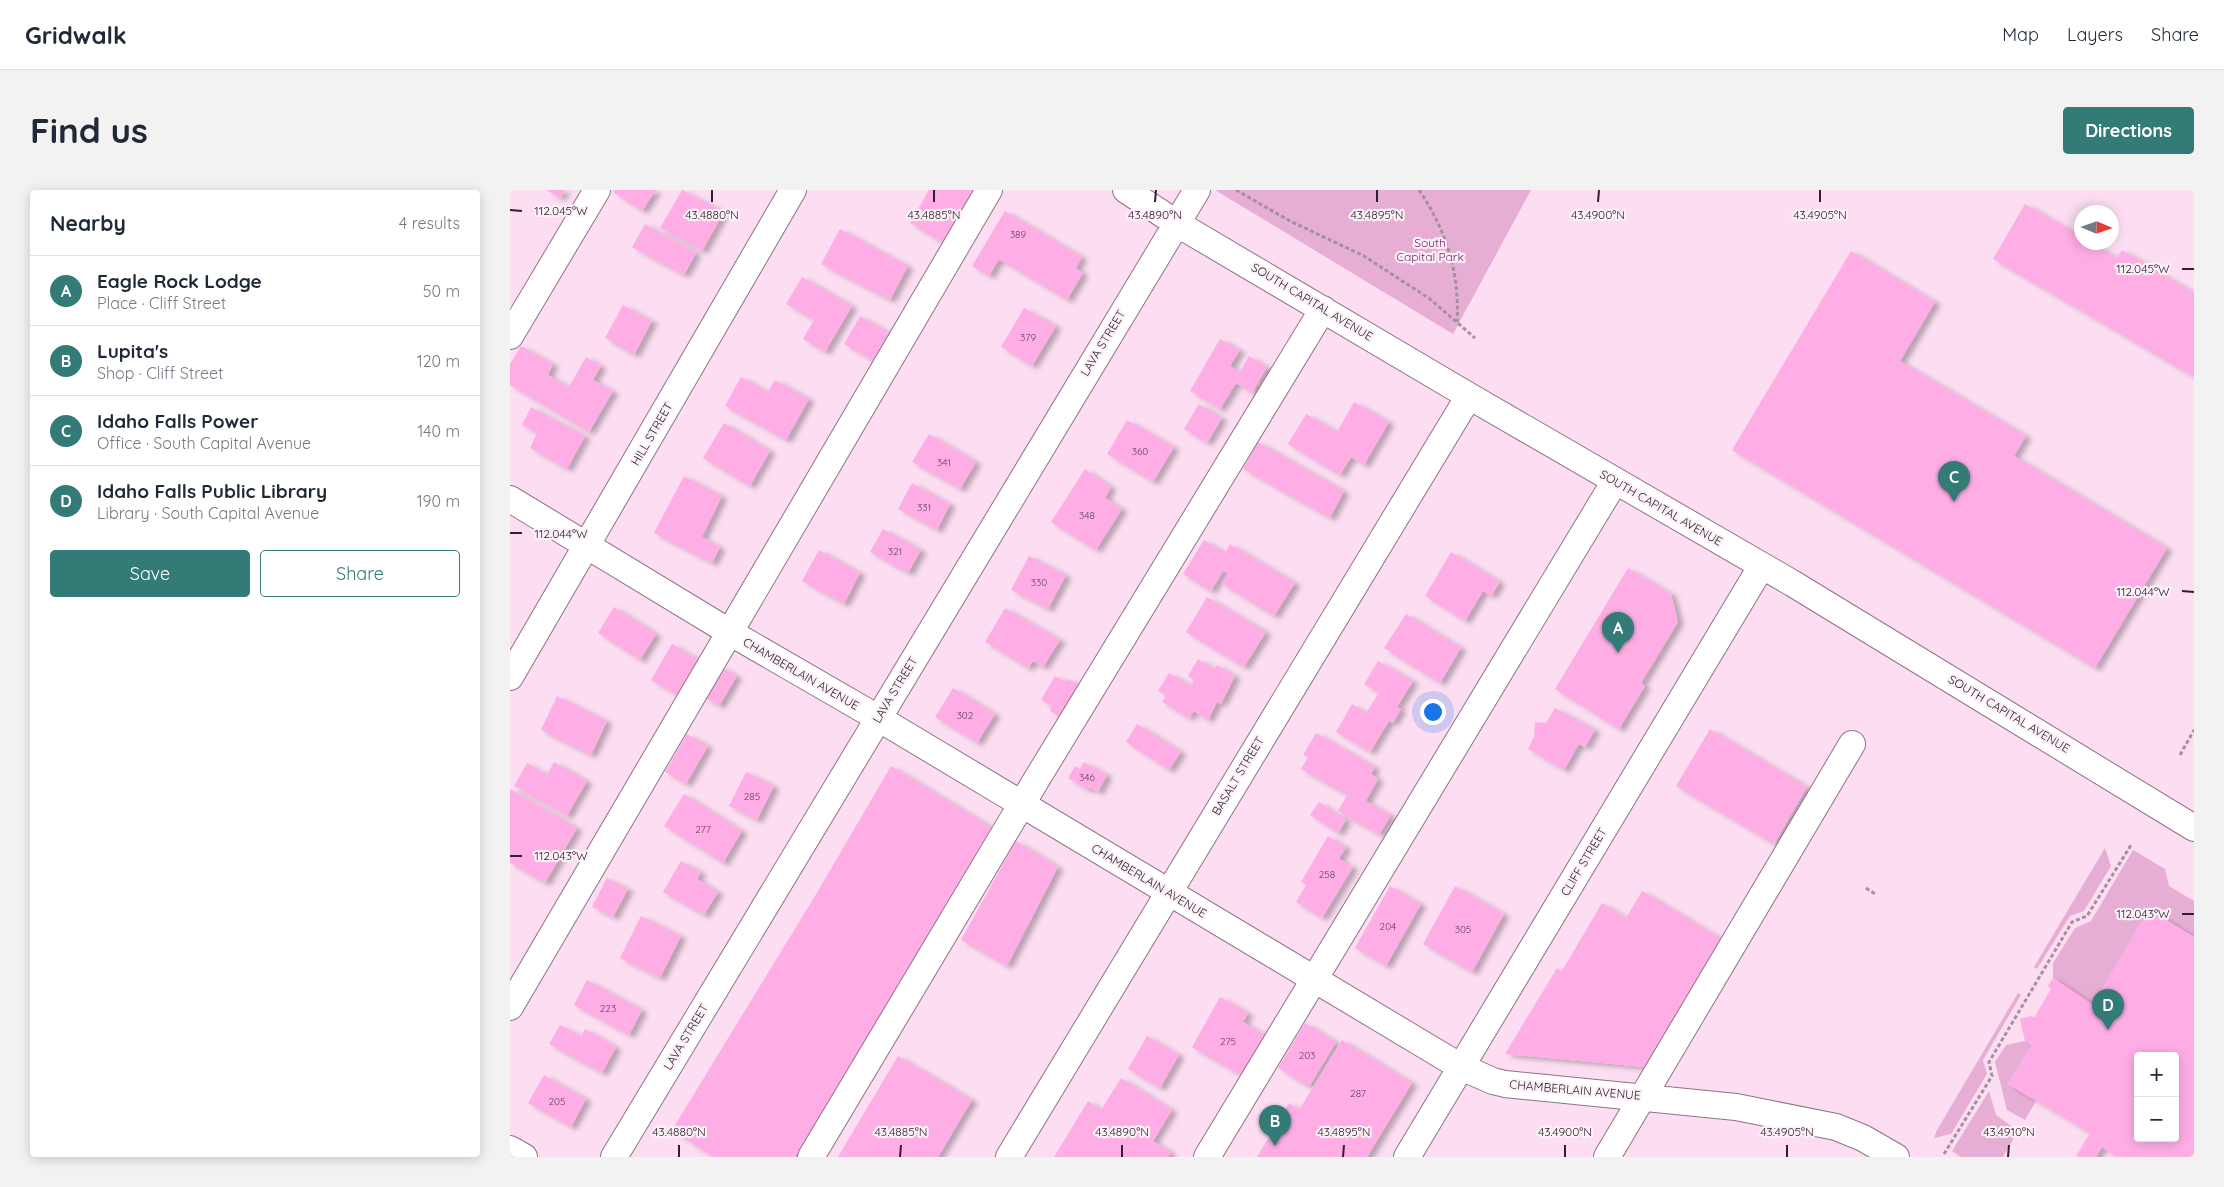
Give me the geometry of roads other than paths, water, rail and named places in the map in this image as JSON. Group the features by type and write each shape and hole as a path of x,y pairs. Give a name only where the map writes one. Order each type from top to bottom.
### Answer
{"street":[{"path":"510,336 597,190"},
{"name":"HILL STREET","path":"510,677 793,190"},
{"path":"510,1007 989,190"},
{"name":"SOUTH CAPITAL AVENUE","path":"1126,190 1176,223 1615,480 2194,828"},
{"name":"LAVA STREET","path":"614,1157 1197,190"},
{"path":"812,1157 1022,804 1323,309"},
{"name":"BASALT STREET","path":"1009,1157 1469,396"},
{"path":"1207,1157 1313,978 1615,480"},
{"name":"CHAMBERLAIN AVENUE","path":"510,499 731,633 878,718 1461,1067 1493,1081 1505,1084 1642,1096 1736,1107 1836,1127 1864,1138 1896,1157"},
{"name":"CLIFF STREET","path":"1407,1157 1761,567"},
{"path":"1607,1157 1852,744"},
{"path":"510,1149 524,1157"}],"place":[{"name":"Idaho Falls Power","path":"1954,502"},
{"name":"Eagle Rock Lodge","path":"1618,653"},
{"name":"Idaho Falls Public Library","path":"2108,1030"},
{"name":"Lupita's","path":"1275,1146"}],"park label":[{"name":"South Capital Park","path":"1430,250"}]}
